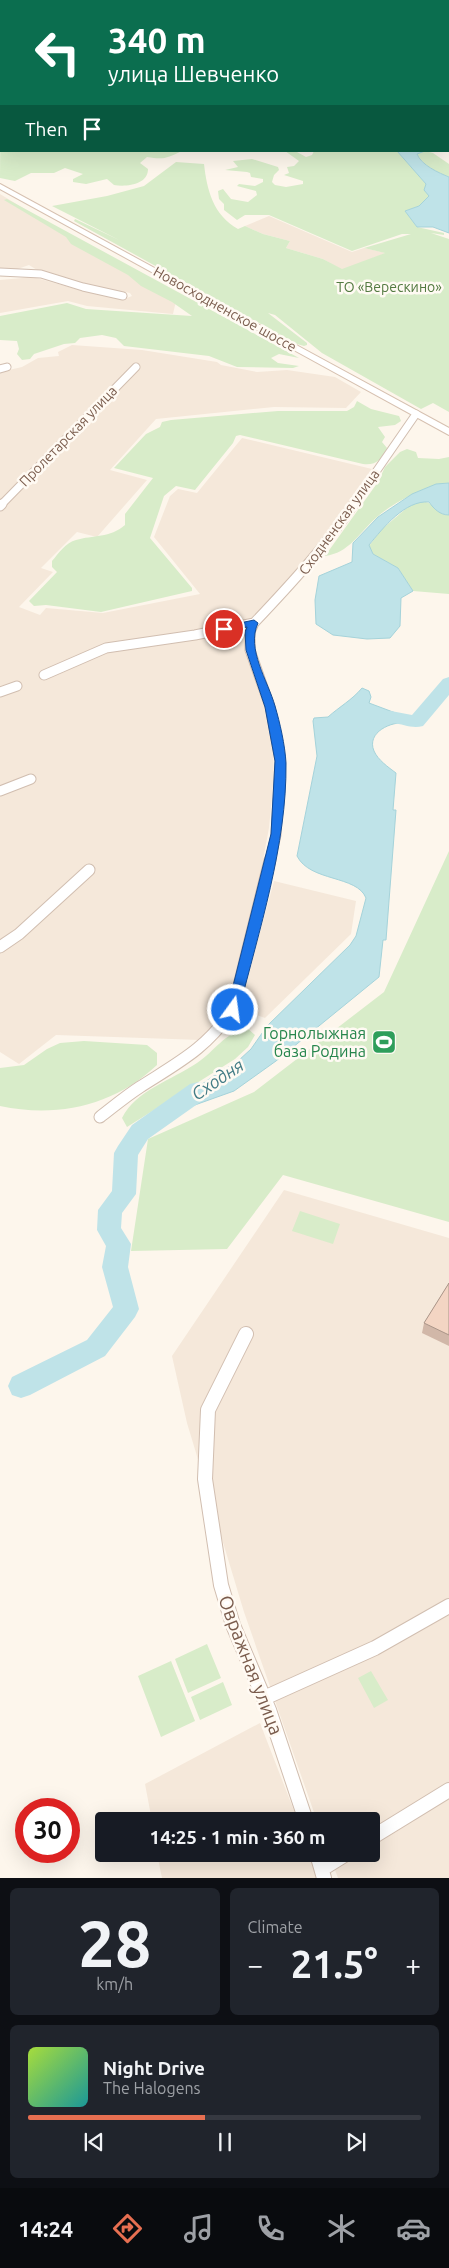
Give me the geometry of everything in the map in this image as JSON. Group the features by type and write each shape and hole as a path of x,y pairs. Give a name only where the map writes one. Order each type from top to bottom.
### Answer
{"main road":[{"name":"Новосходненское шоссе","path":"0,186 449,432"}],"street":[{"path":"0,272 41,274 82,287 124,296"},
{"name":"Пролетарская улица","path":"0,506 136,367"},
{"name":"Сходненская улица","path":"254,623 306,569 329,541 416,414"},
{"path":"44,675 106,648 194,635 254,623"},
{"path":"100,1117 139,1088 191,1057 219,1031 233,1010 276,834 280,761 270,707 250,650 250,632 254,623"},
{"path":"0,692 17,686"},
{"path":"0,791 31,780"},
{"path":"0,947 19,934 88,870"},
{"name":"Овражная улица","path":"246,1334 208,1410 205,1479 221,1586 233,1625 264,1698 303,1812"},
{"path":"264,1698 375,1648 449,1606"},
{"path":"380,1832 449,1790"},
{"path":"323,1873 336,1862"}],"shaded area":[{"path":"0,194 176,301 173,314 87,306 68,301 0,313 0,280 33,277 83,291 127,298 132,296 130,293 78,283 37,270 29,265 9,272 0,270"},
{"path":"269,216 352,252 364,248 386,253 342,270 323,259 286,248 290,241 263,234 245,226"},
{"path":"72,345 142,350 217,362 221,365 257,372 287,370 335,377 361,392 346,408 274,407 156,419 110,470 147,480 97,537 77,532 41,568 53,572 19,607 40,615 46,608 103,613 200,594 154,537 170,496 178,489 197,493 242,438 372,469 318,546 297,572 261,608 242,633 264,706 273,747 274,776 269,828 256,897 226,1006 201,1040 56,1035 19,1064 0,1052 0,372 22,367 38,358 59,356 58,352"},
{"path":"274,881 356,901 351,934 265,1018 239,1009"},
{"path":"284,1190 449,1238 449,1878 338,1878 332,1862 380,1862 380,1812 314,1812 244,1612 187,1423 172,1356"},
{"path":"260,1723 295,1812 150,1812 145,1784"},
{"path":"159,1862 312,1862 316,1878 162,1878"}],"green space":[{"path":"0,152 180,152 165,158 147,157 140,163 148,169 144,179 136,184 124,186 114,185 107,179 86,184 73,182 73,179 83,174 65,168 54,173 31,173 15,181 0,178"},
{"name":"ТО «Верескино»","path":"286,152 297,152 306,157 312,155 314,152 398,152 426,184 429,196 419,206 405,211 417,227 444,233 444,235 431,233 449,239 449,412 433,403 421,409 322,353 275,315 268,313 307,343 307,345 297,344 74,221 75,219 119,240 52,206 107,196 144,186 176,162 204,164 209,192 217,209 229,223 238,229 245,226 263,234 290,241 286,248 323,259 342,269 385,253 364,248 411,234 402,234 352,251 269,215 245,215 237,220 224,210 224,204 219,199 218,191 223,189 231,199 248,202 257,195 256,191 237,186 239,184 255,186 263,182 263,179 251,177 250,173 247,172 225,170 238,167 233,161 252,159 278,167 279,170 274,175 272,182 275,185 286,187 303,184 303,181 284,175 289,173 287,167 294,166 299,161"},
{"path":"422,152 433,153 449,164 449,177 426,165 417,154"},
{"path":"7,199 299,358 279,354 271,358 278,363 299,366 293,368 237,367 209,356 124,346 116,338 102,335 80,338 75,343 64,344 34,354 30,359 22,360 17,354 19,349 17,341 0,340 0,316 67,303 86,309 192,316 172,302 141,286 128,275 71,244 66,237 4,200"},
{"path":"357,401 371,409 399,416 401,421 395,425 378,427 385,437 382,442 387,448 381,458 375,463 363,464 240,435 236,436 233,443 195,490 176,486 164,496 150,538 192,588 192,591 101,612 46,605 34,606 29,601 57,572 52,567 52,561 72,541 101,536 125,525 125,514 153,478 114,468 146,434 160,427 162,422 278,411 347,411 354,407"},
{"path":"407,449 416,452 418,458 439,459 449,457 449,483 431,487 401,501 383,512 347,547 325,556 378,482 385,467 400,452"},
{"path":"420,501 429,503 441,513 449,515 449,594 413,591 398,568 373,554 369,546 381,530 409,506"},
{"name":"Горнолыжная база Родина","path":"449,851 449,1222 283,1175 227,1249 131,1251 148,1139 254,1092 384,992"},
{"path":"247,1028 255,1035 248,1047 235,1059 127,1127 122,1118 136,1100 155,1086 197,1063 232,1034"},
{"path":"84,1041 147,1045 157,1053 157,1065 140,1079 122,1090 84,1105 43,1110 0,1106 0,1068 24,1065 47,1049 60,1043"},
{"path":"300,1211 340,1224 333,1244 292,1231"},
{"path":"207,1644 221,1678 188,1693 175,1659"},
{"path":"171,1661 195,1721 161,1737 138,1676"},
{"path":"371,1671 388,1700 374,1708 358,1678"},
{"path":"223,1682 232,1705 200,1720 191,1697"}],"water":[{"path":"398,152 422,152 417,154 422,162 449,177 449,233 433,227 417,227 405,211 419,206 429,196 424,190 426,184"},
{"path":"449,483 449,515 438,511 429,502 411,505 395,516 369,545 373,554 398,568 413,591 401,598 400,626 390,638 367,639 333,635 316,624 315,600 319,576 352,562 353,543 378,517 412,494 436,484"},
{"path":"362,688 369,691 371,697 369,703 409,718 406,723 394,724 382,729 374,738 373,744 374,751 378,757 396,773 393,810 396,810 386,940 383,940 379,977 276,1061 234,1091 192,1106 175,1108 173,1105 238,1061 251,1049 267,1026 350,945 356,936 366,898 361,891 344,881 312,870 303,864 297,856 317,756 314,718 328,717"}],"building":[{"path":"449,1283 449,1335 424,1323"}],"waterway":[{"name":"Сходня","path":"378,719 391,717 416,722 449,683"},
{"name":"Сходня","path":"21,1386 96,1348 126,1309 115,1267 119,1244 109,1230 110,1210 124,1194 126,1153 140,1132 198,1091"}],"place":[{"name":"Горнолыжная база Родина","path":"384,1042"}],"route":[{"path":"224,629 254,623 250,632 250,650 270,707 280,761 276,834 233,1010"}]}
